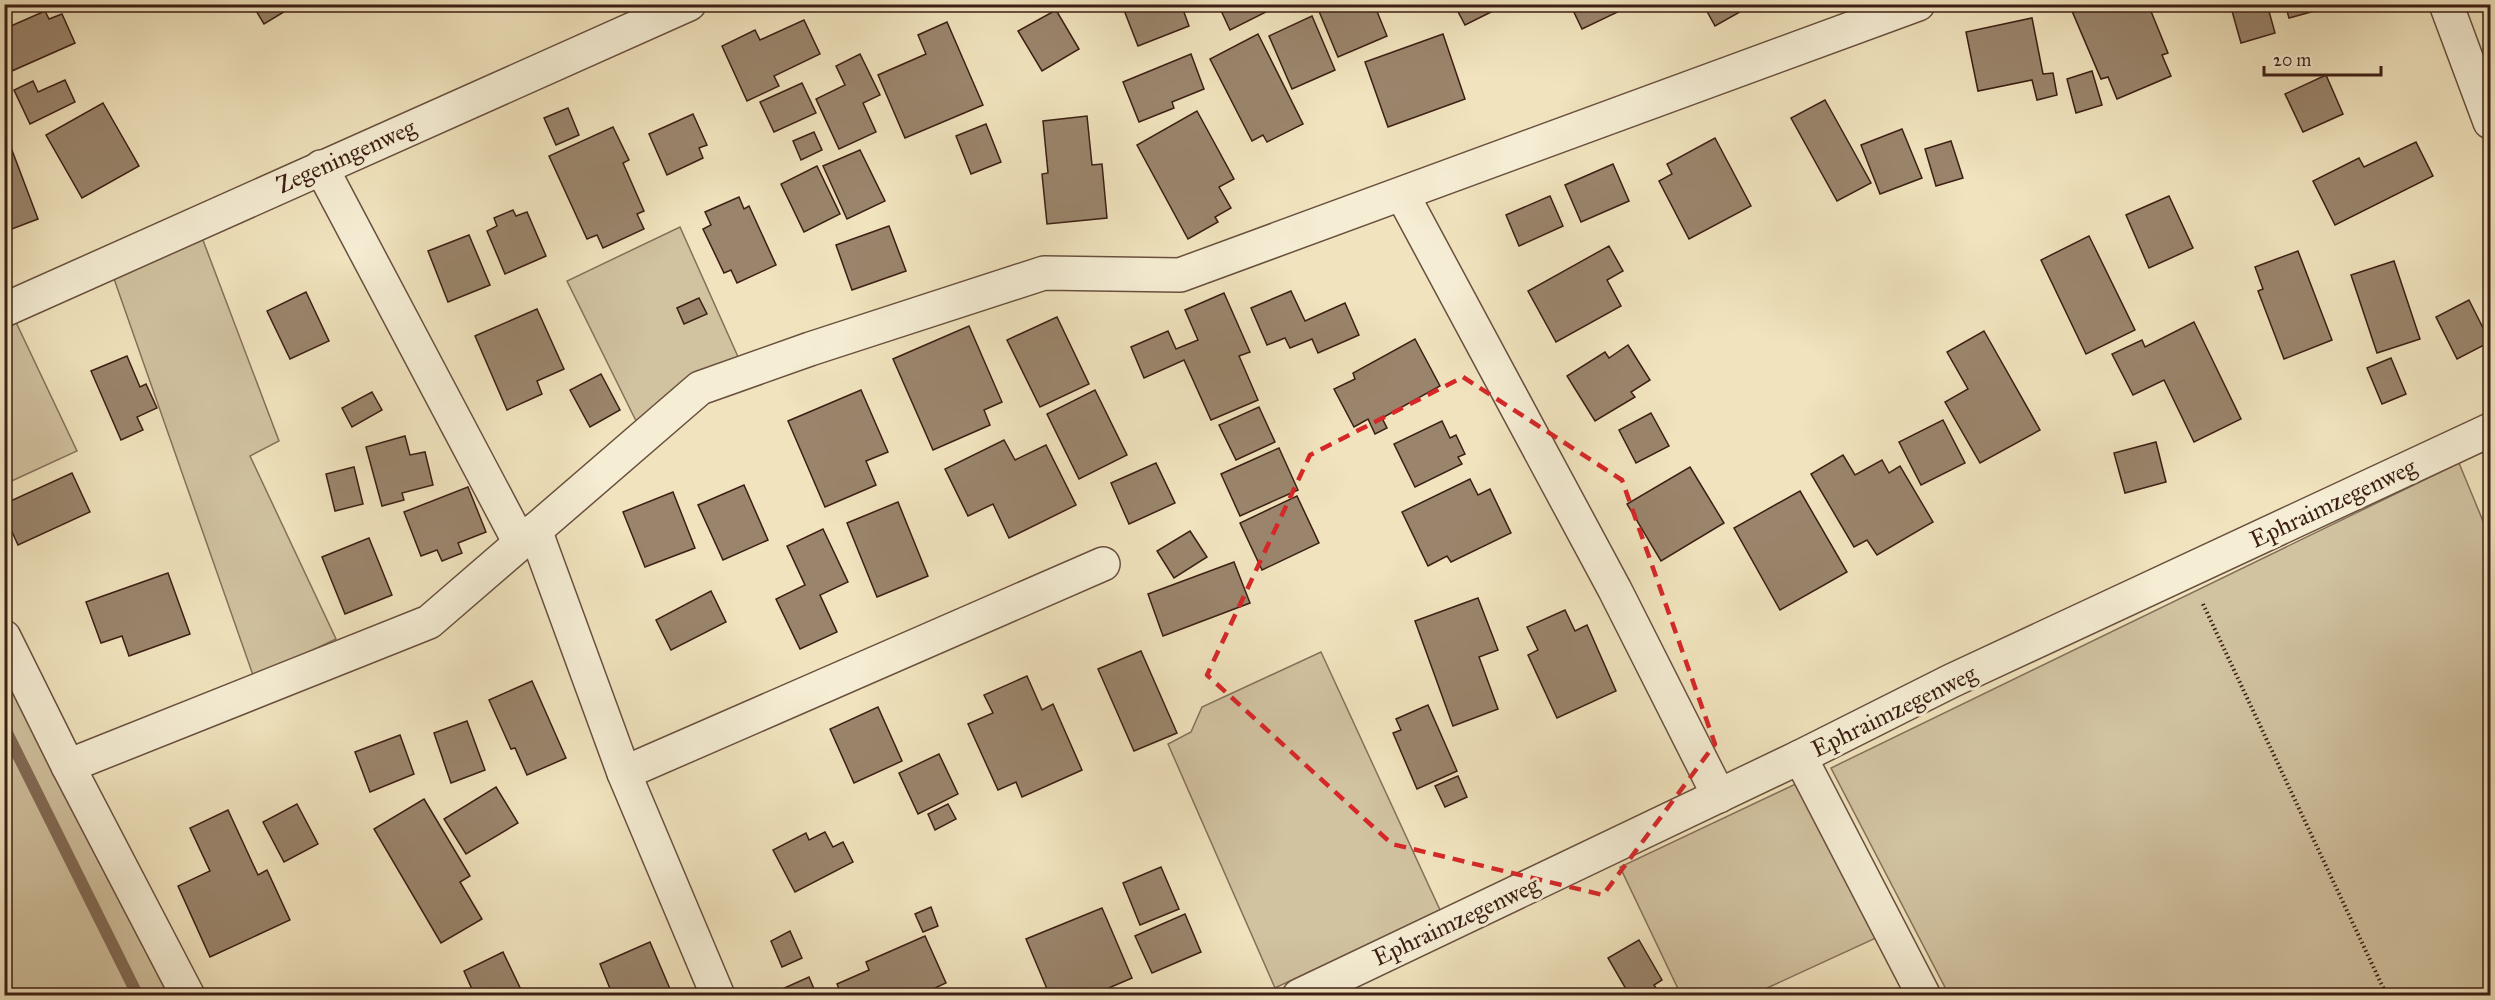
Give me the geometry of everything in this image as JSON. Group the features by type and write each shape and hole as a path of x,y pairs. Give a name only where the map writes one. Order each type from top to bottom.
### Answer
{"street":[{"name":"Zegeningenweg","path":"4,310 689,4"},
{"path":"68,766 429,622 700,388 810,349 1044,273 1180,275 1918,4"},
{"path":"2446,4 2490,122"},
{"path":"321,167 527,537 718,996"},
{"path":"1402,194 1615,590 1719,796"},
{"name":"Ephraimzegenweg","path":"1299,996 1800,757 1951,681 2490,430"},
{"path":"624,773 1103,564"},
{"path":"4,637 68,766 188,996"},
{"path":"1800,757 1924,996"}],"path":[{"path":"2187,571 2387,996"}],"highlighted area":[{"path":"1463,377 1622,480 1715,744 1603,895 1392,844 1207,675 1310,455"}],"shaded area":[{"path":"680,227 739,359 640,429 567,281"},
{"path":"201,235 279,441 250,456 336,639 254,678 113,276"},
{"path":"13,316 77,451 5,484 4,320"},
{"path":"2459,463 2490,538 2490,995 1949,995 1831,768"},
{"path":"1321,652 1440,910 1275,988 1168,744 1191,732 1202,707"},
{"path":"4,667 171,995 5,995"},
{"path":"1802,781 1876,938 1752,995 1681,995 1620,867"}],"building":[{"path":"252,4 297,4 264,24"},
{"path":"1181,4 1189,26 1138,46 1122,5"},
{"path":"1218,4 1267,4 1270,10 1230,30"},
{"path":"1316,4 1374,4 1387,36 1338,57"},
{"path":"1454,4 1493,4 1495,10 1465,25"},
{"path":"1570,4 1624,4 1626,8 1582,29"},
{"path":"1703,4 1754,4 1715,26"},
{"path":"2087,4 2148,4 2168,53 2162,55 2171,76 2117,99 2108,77 2101,79 2072,11"},
{"path":"2230,4 2267,4 2275,33 2241,43"},
{"path":"2285,4 2340,4 2289,18"},
{"path":"1056,10 1079,49 1042,71 1018,31"},
{"path":"45,11 49,19 62,14 75,43 5,74 4,29"},
{"path":"1312,16 1335,70 1292,89 1269,36"},
{"path":"2032,18 2043,74 2053,73 2057,95 2037,100 2032,80 1978,91 1966,32"},
{"path":"804,20 820,54 774,76 779,86 747,101 722,46 755,30 760,40"},
{"path":"947,22 983,105 905,138 878,75 926,54 918,35"},
{"path":"1258,34 1303,124 1267,142 1263,135 1252,141 1210,59"},
{"path":"1443,34 1465,99 1388,127 1365,62"},
{"path":"860,54 880,95 863,103 876,132 839,149 816,99 845,85 836,66"},
{"path":"1191,54 1204,89 1172,102 1174,108 1139,122 1123,82"},
{"path":"2092,71 2102,105 2076,113 2067,79"},
{"path":"2326,75 2343,114 2303,132 2285,94"},
{"path":"65,80 75,102 30,124 14,90 33,81 38,92"},
{"path":"802,83 816,113 774,132 760,102"},
{"path":"1825,100 1871,183 1837,201 1791,118"},
{"path":"103,103 139,166 82,198 46,135"},
{"path":"568,108 579,135 556,145 544,118"},
{"path":"1197,111 1234,179 1219,187 1231,208 1215,217 1218,222 1188,239 1137,145"},
{"path":"693,114 707,145 699,148 703,158 667,175 649,134"},
{"path":"1087,116 1092,165 1102,164 1107,218 1047,224 1042,174 1048,173 1043,121"},
{"path":"986,124 1001,162 971,174 956,136"},
{"path":"613,127 629,160 623,163 644,211 637,214 644,229 603,248 597,235 587,239 549,156"},
{"path":"1902,129 1922,178 1880,194 1861,145"},
{"path":"814,132 822,150 801,160 793,141"},
{"path":"7,137 38,219 4,232 4,138"},
{"path":"1715,138 1751,206 1689,239 1659,181 1672,174 1667,164"},
{"path":"1951,141 1963,178 1936,186 1925,149"},
{"path":"2416,142 2433,176 2335,225 2313,181 2359,158 2364,167"},
{"path":"860,150 885,201 847,219 823,166"},
{"path":"1613,164 1629,201 1581,222 1565,185"},
{"path":"817,166 840,214 804,232 781,184"},
{"path":"1550,196 1563,226 1519,246 1506,215"},
{"path":"2169,196 2193,248 2149,268 2126,215"},
{"path":"739,197 744,209 749,206 776,265 737,283 731,270 724,273 703,229 711,225 705,212"},
{"path":"513,210 516,216 527,212 546,256 505,274 487,231 497,226 494,218"},
{"path":"889,226 906,271 852,290 836,245"},
{"path":"469,235 490,285 448,302 428,251"},
{"path":"2089,236 2135,330 2086,354 2041,260"},
{"path":"1609,246 1623,271 1607,280 1621,306 1556,342 1528,291"},
{"path":"2298,251 2332,340 2284,359 2258,291 2263,289 2255,267"},
{"path":"2394,261 2420,339 2377,353 2351,275"},
{"path":"1291,291 1305,321 1345,303 1359,335 1318,353 1312,339 1290,348 1285,338 1267,345 1251,308"},
{"path":"306,292 329,341 290,359 267,311"},
{"path":"1224,293 1250,352 1239,356 1258,400 1211,420 1184,360 1144,378 1131,347 1168,331 1176,349 1198,340 1185,310"},
{"path":"699,298 707,314 684,324 677,308"},
{"path":"2469,300 2490,342 2457,359 2436,317"},
{"path":"537,309 564,369 537,381 542,394 507,410 475,336"},
{"path":"1057,317 1089,384 1040,407 1007,340"},
{"path":"2194,322 2241,419 2194,442 2164,380 2133,395 2112,354 2142,340 2145,347"},
{"path":"969,326 1002,402 984,410 990,425 933,450 893,359"},
{"path":"1984,331 2040,430 1980,463 1945,402 1968,389 1947,352"},
{"path":"1415,339 1440,386 1382,418 1387,428 1375,434 1368,419 1354,427 1334,389 1355,379 1353,373"},
{"path":"1628,345 1650,380 1631,392 1635,397 1595,421 1567,376 1605,352 1609,358"},
{"path":"127,356 140,387 146,384 157,408 137,417 143,430 121,440 91,371"},
{"path":"2391,358 2406,394 2382,404 2367,368"},
{"path":"601,374 620,410 590,427 570,390"},
{"path":"861,390 888,452 866,461 876,485 825,507 788,421"},
{"path":"1095,390 1127,455 1079,479 1047,414"},
{"path":"372,392 382,410 352,427 342,408"},
{"path":"1259,407 1275,442 1236,460 1219,425"},
{"path":"1651,413 1669,446 1636,463 1619,430"},
{"path":"1943,420 1965,463 1921,485 1899,442"},
{"path":"1442,421 1450,438 1456,435 1465,454 1458,457 1462,464 1415,487 1394,444"},
{"path":"405,436 410,455 425,452 433,485 402,493 404,500 382,506 366,447"},
{"path":"1004,440 1015,460 1046,445 1076,505 1009,538 993,504 968,516 945,469"},
{"path":"2156,442 2166,482 2125,493 2114,453"},
{"path":"1279,448 1298,490 1240,516 1221,474"},
{"path":"1843,455 1855,475 1882,460 1889,473 1900,466 1933,522 1877,555 1867,540 1854,547 1811,474"},
{"path":"1156,463 1175,503 1129,524 1111,483"},
{"path":"354,467 363,504 335,511 326,474"},
{"path":"1690,467 1724,523 1661,561 1627,504"},
{"path":"72,473 90,512 18,545 4,514 4,504"},
{"path":"1470,479 1478,495 1490,489 1511,533 1451,562 1447,556 1428,566 1402,512"},
{"path":"744,485 768,540 723,560 698,505"},
{"path":"468,487 486,532 458,543 462,553 442,561 437,550 421,556 404,512"},
{"path":"1800,491 1847,572 1780,610 1734,528"},
{"path":"673,492 695,548 645,567 623,512"},
{"path":"1297,496 1319,543 1262,570 1240,523"},
{"path":"898,502 928,576 877,597 847,523"},
{"path":"823,529 848,582 820,595 837,632 800,649 776,599 805,585 787,546"},
{"path":"1190,531 1207,557 1174,578 1157,551"},
{"path":"369,538 392,595 345,614 322,557"},
{"path":"1234,562 1250,603 1163,636 1148,594"},
{"path":"168,573 190,634 129,656 122,636 101,643 86,602"},
{"path":"711,591 726,622 671,650 656,620"},
{"path":"1478,598 1498,650 1479,657 1498,709 1453,726 1415,621"},
{"path":"1565,610 1575,631 1587,625 1616,691 1557,718 1528,655 1538,650 1527,627"},
{"path":"1141,651 1177,733 1134,751 1098,669"},
{"path":"1027,676 1042,710 1053,704 1082,770 1022,797 1016,782 998,790 968,724 993,713 984,695"},
{"path":"532,681 566,758 527,775 515,748 511,749 489,700"},
{"path":"1428,705 1457,771 1417,789 1393,733 1401,730 1396,719"},
{"path":"878,707 902,761 854,783 830,729"},
{"path":"467,721 485,770 451,783 434,733"},
{"path":"400,735 414,774 370,792 355,752"},
{"path":"939,754 958,794 918,814 899,773"},
{"path":"1458,776 1467,797 1445,807 1435,786"},
{"path":"496,787 518,823 466,854 444,819"},
{"path":"424,799 470,876 460,882 482,919 441,943 374,829"},
{"path":"297,804 318,844 284,862 263,822"},
{"path":"948,804 956,819 935,830 928,814"},
{"path":"228,810 258,875 267,870 290,920 210,957 178,886 210,871 190,828"},
{"path":"825,832 833,847 843,842 853,862 795,892 773,850 806,833 809,840"},
{"path":"1161,867 1179,909 1140,925 1123,883"},
{"path":"931,907 938,926 923,932 915,914"},
{"path":"1102,908 1132,978 1104,990 1104,996 1050,996 1026,939"},
{"path":"1185,914 1201,952 1152,973 1135,936"},
{"path":"790,931 802,958 782,967 771,941"},
{"path":"925,936 946,983 918,996 842,996 837,984 869,970 866,962"},
{"path":"1639,940 1662,980 1654,985 1661,996 1630,996 1608,958"},
{"path":"650,942 673,996 613,996 600,964"},
{"path":"503,952 524,996 475,996 464,971"},
{"path":"809,977 817,996 771,996 771,994"}],"waterway":[{"path":"4,727 138,996"}]}
